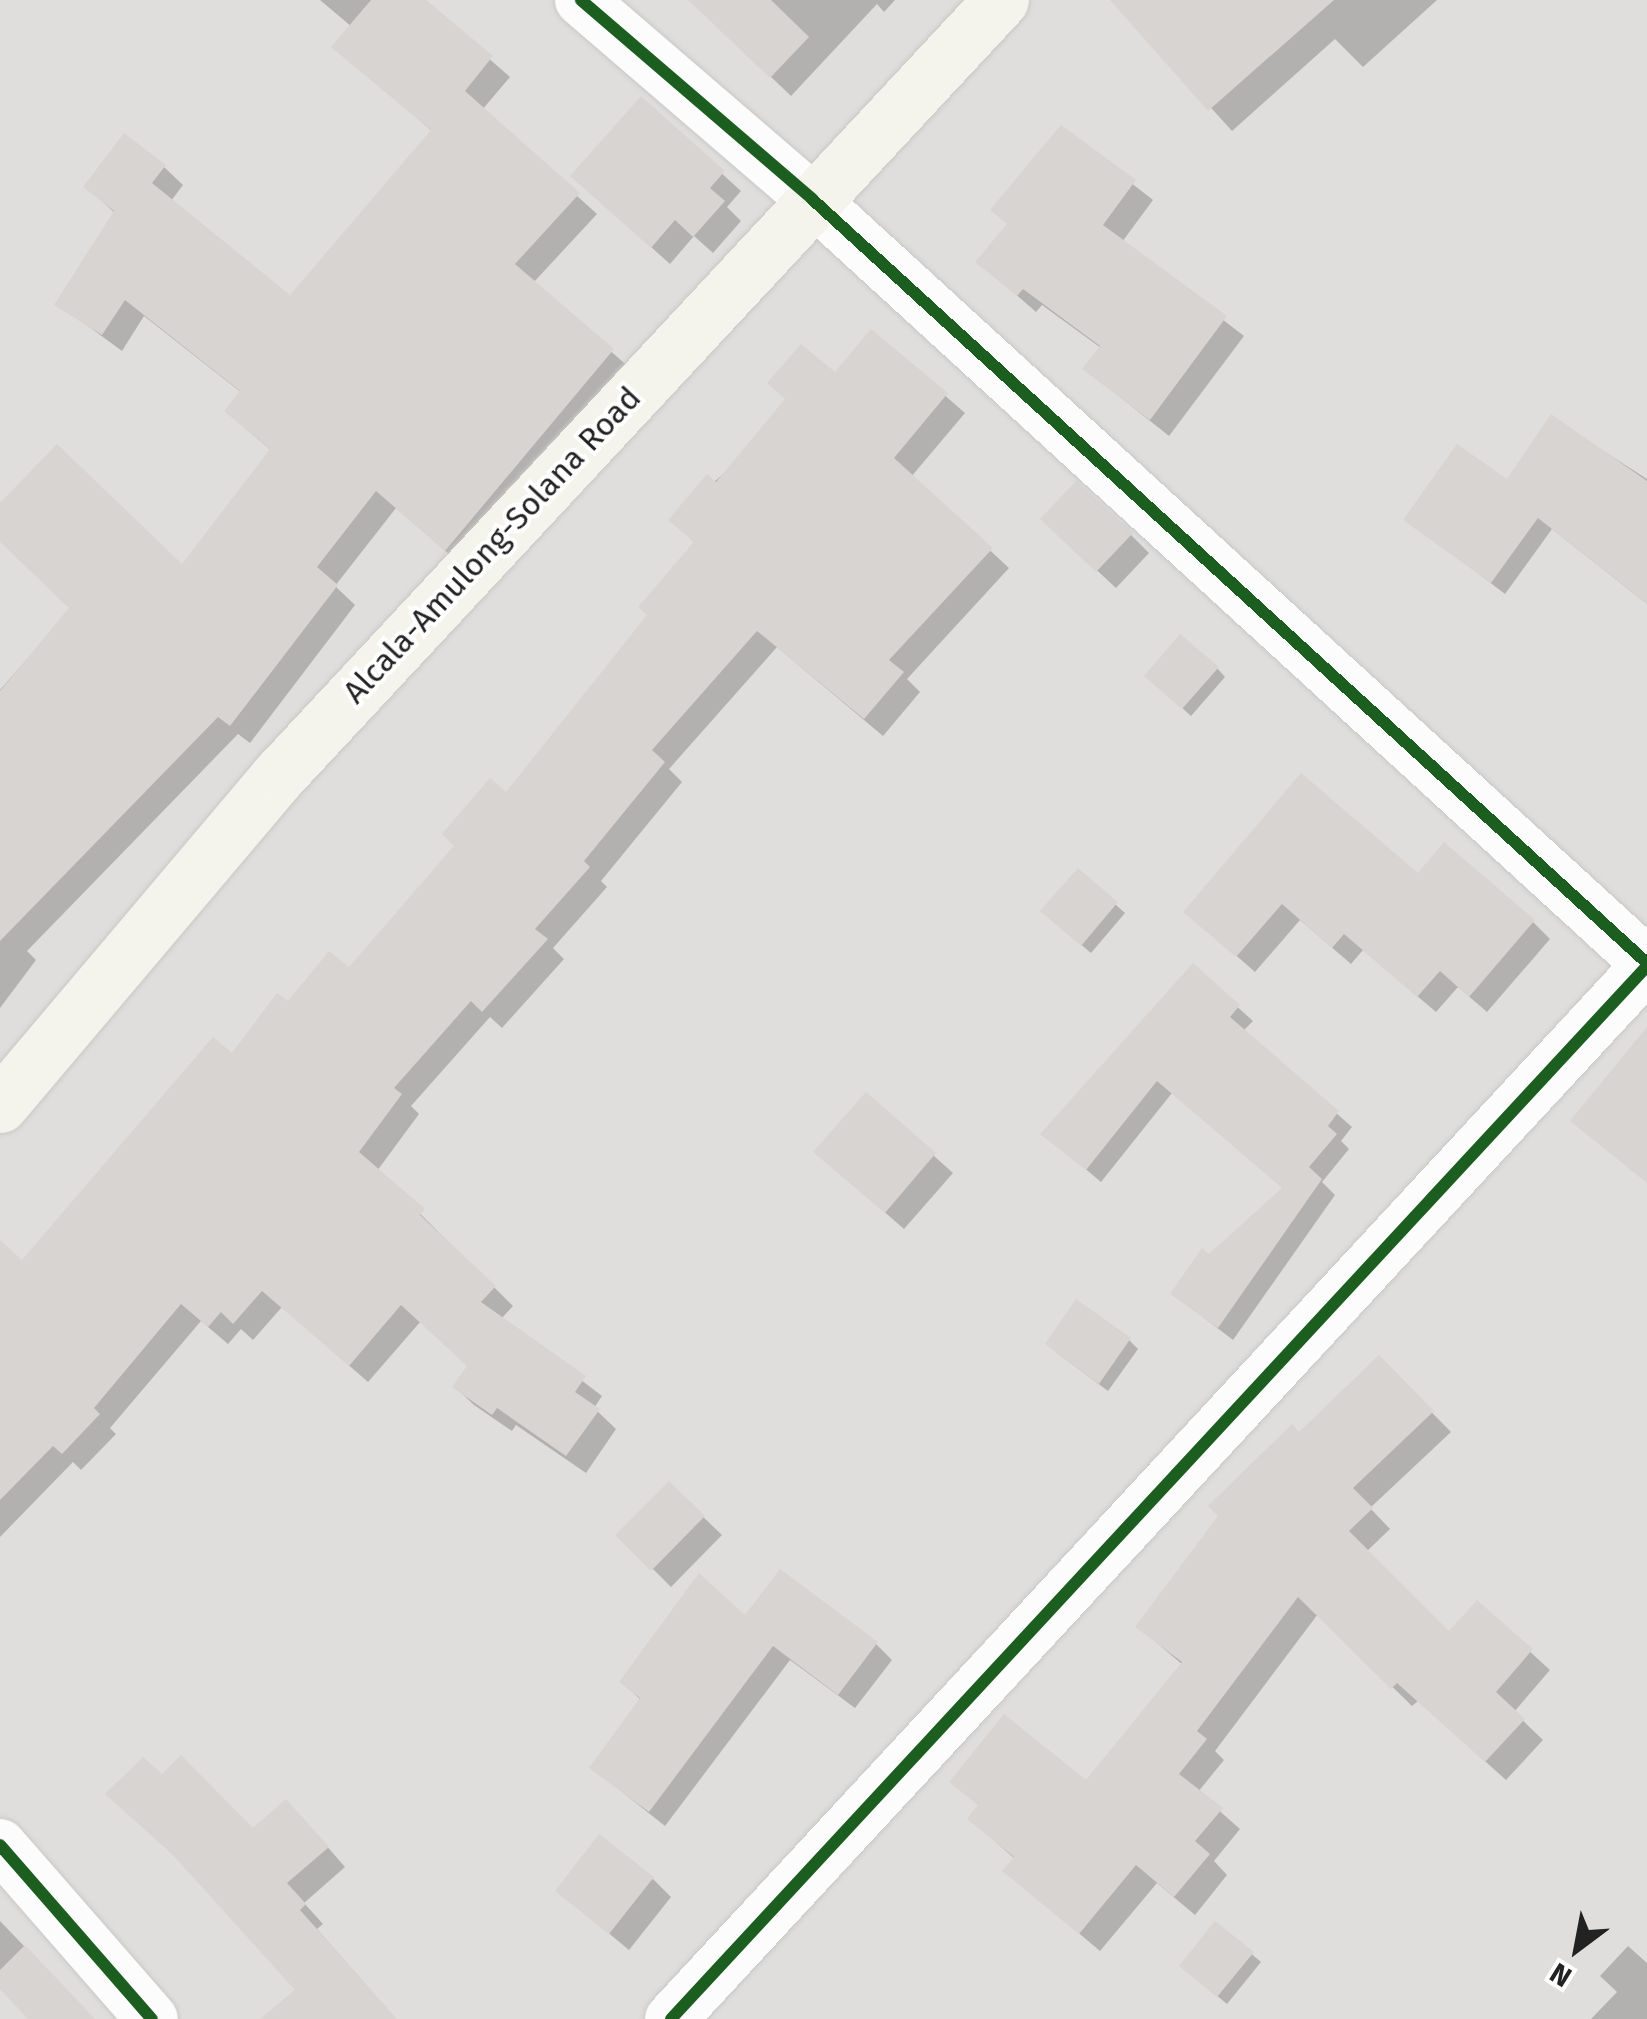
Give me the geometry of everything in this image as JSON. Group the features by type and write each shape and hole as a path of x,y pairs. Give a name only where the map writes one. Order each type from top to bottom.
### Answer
{"main road":[{"name":"Alcala-Amulong-Solana Road","path":"0,1105 279,774 1001,0"}],"street":[{"path":"581,0 812,199 1647,964 671,2019"},
{"path":"0,1845 152,2019"}],"shaded area":[{"path":"0,0 1647,0 1647,2019 0,2019"}],"building":[{"path":"371,0 426,0 493,56 465,91 580,193 515,264 614,349 445,551 376,491 317,567 338,585 230,726 218,717 0,941 0,691 69,608 0,542 0,503 57,444 182,564 270,449 224,411 240,391 125,300 102,335 54,305 114,211 83,187 124,133 166,165 152,183 290,295 431,130 331,47"},
{"path":"688,0 771,0 809,37 770,78"},
{"path":"1110,0 1334,0 1208,111"},
{"path":"641,96 725,171 710,188 725,201 693,237 675,220 651,248 570,176"},
{"path":"1061,125 1136,180 1103,225 1227,316 1150,420 1082,369 1100,346 1023,289 1017,296 975,262 1007,224 990,210"},
{"path":"871,329 948,393 894,458 993,548 889,660 904,672 864,719 757,631 652,750 665,762 584,861 590,867 535,929 548,939 482,1012 471,1001 394,1088 402,1094 359,1152 425,1209 420,1215 496,1286 481,1302 586,1376 575,1392 600,1409 566,1456 497,1408 492,1415 452,1387 467,1366 401,1305 349,1366 262,1291 233,1324 221,1312 208,1327 181,1304 94,1408 100,1414 62,1454 53,1446 0,1500 0,1240 22,1260 213,1037 232,1053 277,993 288,1001 329,951 349,967 454,846 442,834 490,778 506,792 647,615 638,607 694,542 668,520 707,474 716,482 785,399 767,383 801,344 835,372"},
{"path":"1551,414 1647,481 1647,604 1538,518 1491,583 1403,520 1457,444 1507,479"},
{"path":"1076,481 1133,533 1096,572 1040,519"},
{"path":"1180,634 1219,667 1182,709 1144,676"},
{"path":"1301,773 1418,873 1444,842 1535,920 1469,997 1440,971 1417,997 1344,934 1332,948 1282,904 1236,957 1183,912"},
{"path":"1078,868 1118,902 1081,946 1040,911"},
{"path":"1193,963 1240,1005 1230,1017 1339,1111 1328,1126 1337,1134 1309,1167 1322,1179 1218,1328 1170,1294 1202,1248 1209,1254 1282,1188 1157,1081 1086,1170 1040,1134"},
{"path":"1647,1027 1647,1183 1570,1121"},
{"path":"866,1092 936,1153 885,1213 813,1152"},
{"path":"1076,1299 1131,1338 1099,1384 1045,1344"},
{"path":"1379,1355 1434,1411 1353,1488 1373,1508 1349,1531 1449,1631 1477,1600 1533,1649 1496,1692 1525,1719 1485,1762 1397,1683 1391,1689 1298,1597 1197,1731 1207,1739 1179,1774 1223,1808 1195,1841 1210,1854 1174,1897 1136,1865 1079,1934 1002,1871 1014,1857 967,1819 978,1805 949,1782 1004,1714 1086,1780 1182,1662 1135,1627 1218,1516 1208,1506 1292,1424 1299,1432"},
{"path":"669,1481 705,1516 651,1571 615,1535"},
{"path":"780,1569 878,1642 838,1695 773,1646 649,1812 589,1768 640,1698 619,1682 699,1573 745,1615"},
{"path":"181,1755 253,1828 286,1799 329,1847 287,1883 306,1904 300,1910 397,2019 260,2019 295,1990 173,1855 105,1794 143,1757 162,1774"},
{"path":"599,1834 654,1877 609,1934 555,1891"},
{"path":"1215,1921 1254,1952 1217,1997 1179,1966"},
{"path":"25,1945 95,2019 28,2019 0,1989 0,1970"}],"cycle path":[{"path":"581,0 812,199 1647,963"},
{"path":"671,2019 1647,966"},
{"path":"0,1845 152,2019"}]}
